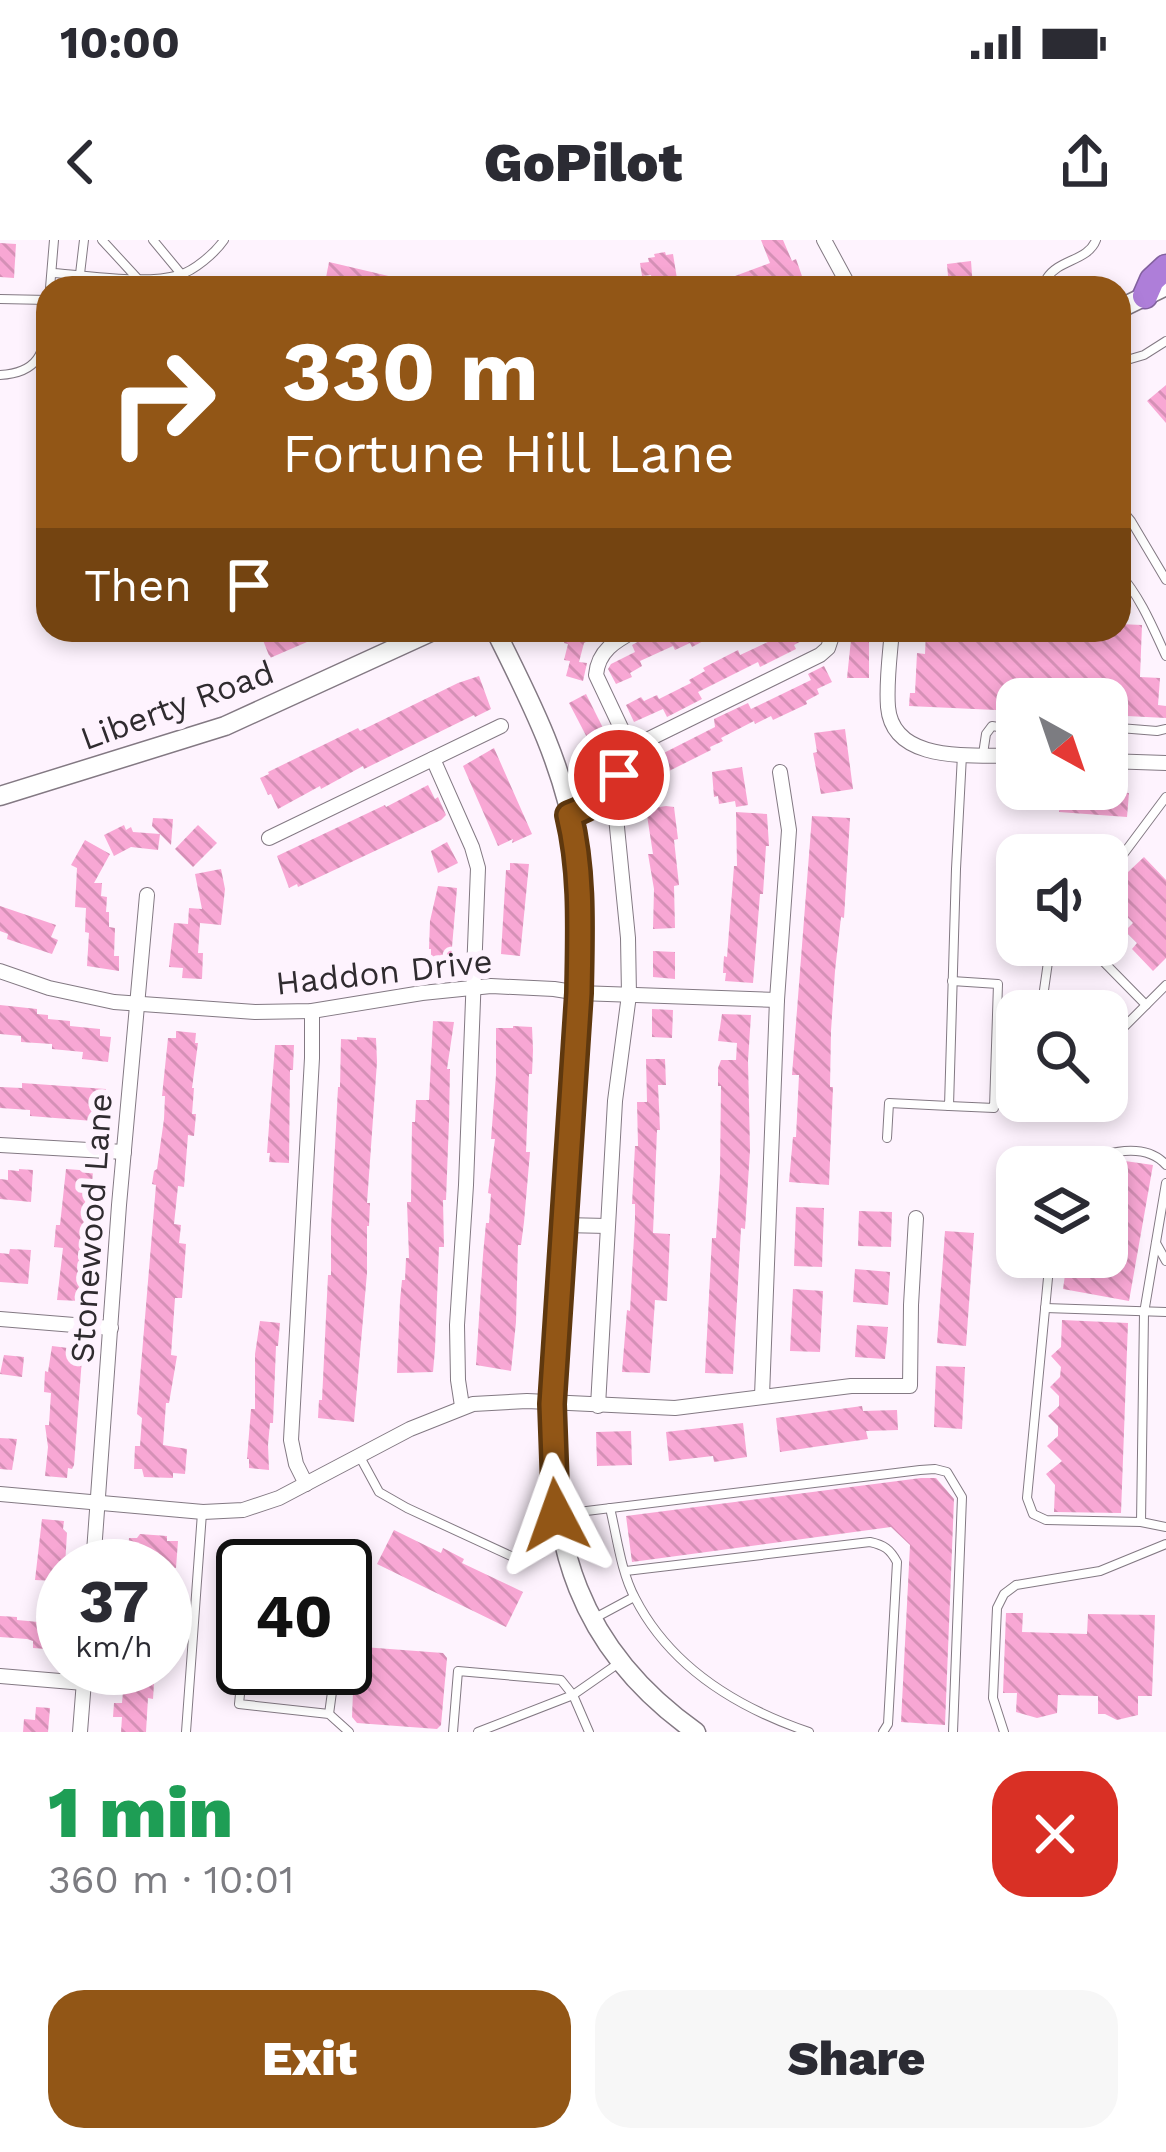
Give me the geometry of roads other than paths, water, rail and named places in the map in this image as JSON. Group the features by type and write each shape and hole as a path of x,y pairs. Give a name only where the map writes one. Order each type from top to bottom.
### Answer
{"highway":[{"path":"1155,291 1152,280 1166,267"}],"street":[{"path":"824,240 844,276"},
{"name":"Liberty Road","path":"0,796 225,726 408,642"},
{"path":"502,642 544,733 569,815 579,883 579,993 552,1404 556,1515 574,1581 592,1619 621,1662 688,1730"},
{"path":"615,642 601,656 596,675 622,730 624,763"},
{"path":"569,815 613,789 624,763 641,743 820,655 830,642"},
{"path":"891,642 888,700 893,728 903,739 921,748 996,755"},
{"path":"269,838 501,726"},
{"path":"433,759 478,868 457,1325 462,1406"},
{"path":"1128,761 1166,763"},
{"path":"762,1396 777,1000 789,830 780,772"},
{"path":"598,1406 615,1101 628,995 616,817"},
{"name":"Stonewood Lane","path":"96,1539 146,895"},
{"name":"Haddon Drive","path":"0,971 71,993 137,1004 255,1012 312,1011 473,988 777,1000"},
{"path":"306,1484 291,1440 312,1011"},
{"path":"0,1144 124,1152"},
{"path":"0,1495 202,1512 243,1510 260,1506 462,1406 495,1402 675,1408 850,1386 910,1386 916,1218"},
{"path":"564,1225 607,1226"},
{"path":"0,1319 111,1328"},
{"path":"0,1676 36,1676"},
{"path":"80,1732 83,1695"}],"lane":[{"path":"52,276 54,240"},
{"path":"80,275 84,240"},
{"path":"102,240 135,276"},
{"path":"154,240 182,275"},
{"path":"1048,276 1054,267 1089,252 1096,240"},
{"path":"167,276 182,275 218,242"},
{"path":"52,273 99,276"},
{"path":"0,298 36,300"},
{"path":"1131,359 1166,341"},
{"path":"0,375 21,373 36,360"},
{"path":"1131,521 1166,580"},
{"path":"1131,591 1166,656"},
{"path":"982,754 986,734 996,727"},
{"path":"1128,729 1166,729"},
{"path":"949,1106 962,753"},
{"path":"1128,850 1164,805"},
{"path":"1108,966 1146,1005"},
{"path":"887,1138 889,1102 994,1108 998,984 952,981"},
{"path":"1128,1023 1166,985"},
{"path":"1128,1153 1149,1152 1166,1165"},
{"path":"1141,1522 1144,1312 1166,1183"},
{"path":"1156,1243 1166,1261"},
{"path":"1048,1278 1027,1498 1033,1514 1046,1520 1166,1527"},
{"path":"1045,1308 1166,1312"},
{"path":"360,1456 379,1492 513,1557"},
{"path":"556,1515 935,1468 946,1472 962,1497 953,1732"},
{"path":"610,1508 634,1597 658,1634 718,1690 759,1714 809,1732"},
{"path":"186,1732 202,1512"},
{"path":"626,1571 870,1542 883,1545 897,1562 888,1724 883,1732"},
{"path":"1004,1732 993,1698 997,1608 1004,1594 1016,1586 1100,1571 1166,1544"},
{"path":"592,1619 634,1597"},
{"path":"478,1732 573,1695 621,1662"},
{"path":"453,1732 458,1671 560,1680 573,1695 589,1732"},
{"path":"240,1695 239,1704 329,1714 350,1732"},
{"path":"329,1714 331,1695"}]}
